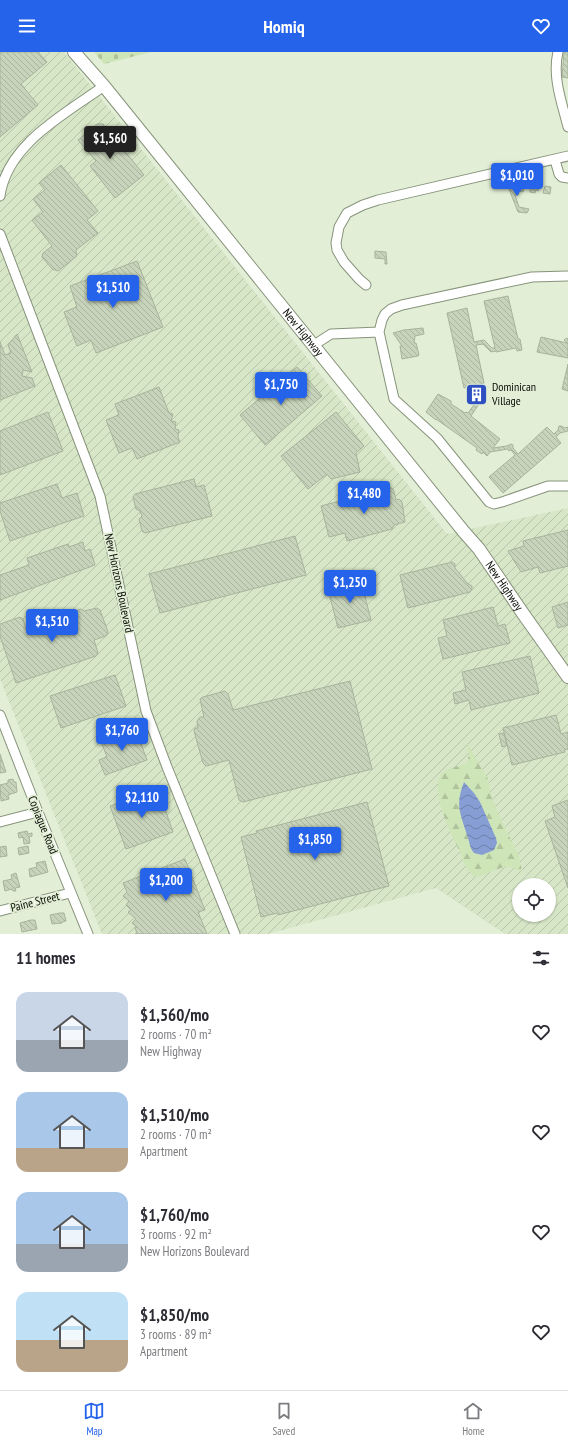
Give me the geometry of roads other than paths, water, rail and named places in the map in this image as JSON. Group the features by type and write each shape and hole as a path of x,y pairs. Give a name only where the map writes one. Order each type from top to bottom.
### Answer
{"main road":[{"name":"New Highway","path":"74,52 104,86 479,549 568,677"}],"street":[{"path":"558,52 556,71 564,93 568,125"},
{"path":"0,196 1,189 9,169 20,152 41,131 104,86"},
{"path":"366,285 359,279 337,250 336,242 339,227 347,213 378,200 568,156"},
{"path":"555,160 559,174 562,178 568,178"},
{"name":"New Horizons Boulevard","path":"0,234 100,496 146,711 234,934"},
{"path":"568,276 532,277 402,305 385,314 379,332 394,399 437,438 489,502 494,504 502,502 548,486 568,486"},
{"path":"314,345 332,334 379,332"},
{"name":"Copiague Road","path":"0,715 4,735 38,812 88,934"},
{"path":"0,822 38,812"},
{"name":"Paine Street","path":"0,911 70,893"}],"water":[{"path":"464,782 480,802 496,838 497,843 494,850 482,855 474,853 471,849 461,814 459,803"}],"place":[{"name":"Dominican Village","path":"476,394"}]}
